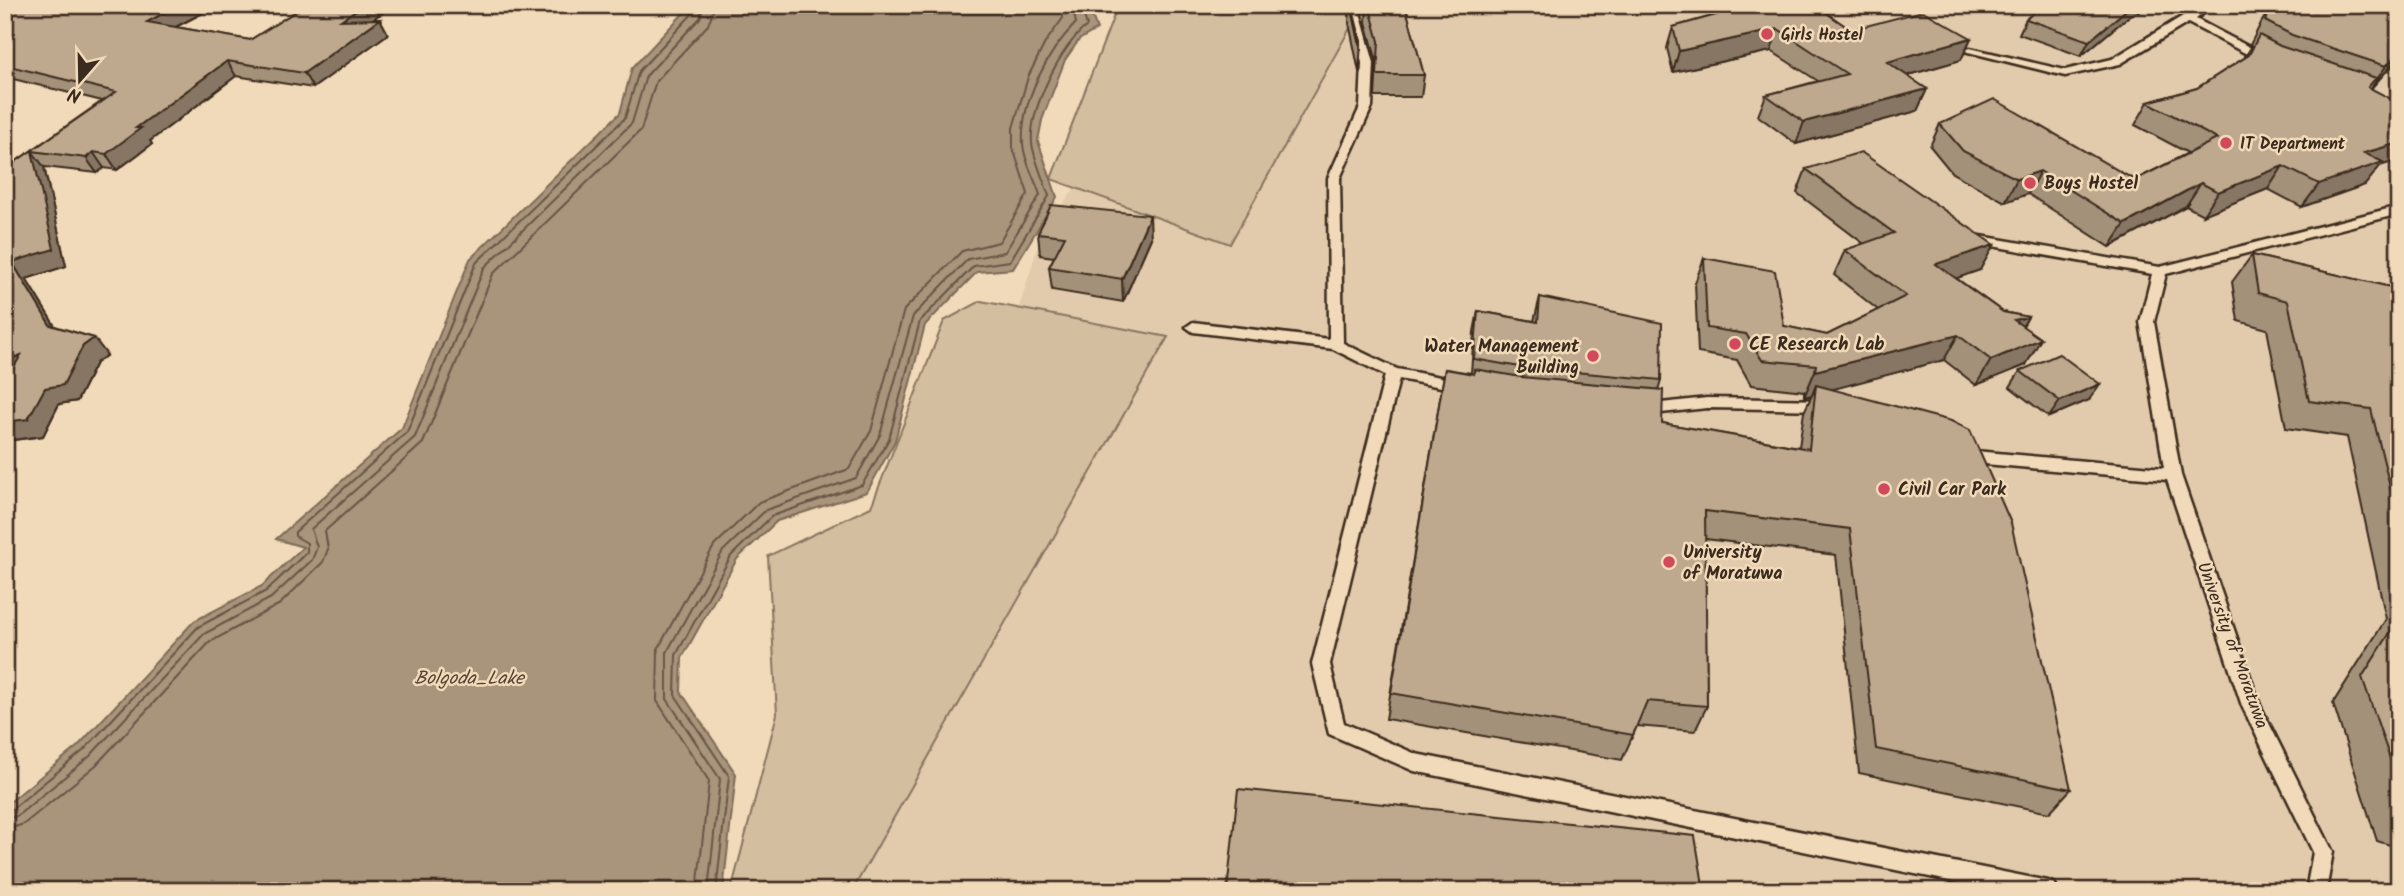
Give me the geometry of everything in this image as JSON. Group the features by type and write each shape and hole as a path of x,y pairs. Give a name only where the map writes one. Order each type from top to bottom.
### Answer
{"lane":[{"path":"1336,345 1334,178 1366,107 1368,63 1353,5"},
{"path":"1969,51 2065,73 2116,62 2208,5"},
{"path":"2188,19 2284,67"},
{"path":"1962,237 2160,271 2399,210"},
{"name":"University of Moratuwa","path":"2160,271 2147,322 2174,475 2251,706 2323,852 2316,891"},
{"path":"1193,327 1336,345 1393,373 1474,388"},
{"path":"1393,373 1321,664 1336,728 1414,762 2048,891"},
{"path":"1630,408 1707,403 1841,405"},
{"path":"1949,446 1973,457 2174,475"}],"shaded area":[{"path":"1118,5 1363,5 1230,244 1051,179"},
{"name":"University of Moratuwa","path":"1208,5 2399,5 2399,891 838,891 1042,233"},
{"path":"981,301 1168,337 852,891 731,891 777,714 768,556 871,507 944,321"}],"water":[{"name":"Bolgoda_Lake","path":"691,5 1088,5 1097,29 1079,40 1065,60 1042,120 1038,141 1057,197 1013,269 977,272 925,325 895,441 867,492 777,521 737,559 682,658 681,692 736,774 723,891 5,891 5,806 78,746 194,621 262,586 303,547 276,539 402,428 470,259 620,113 632,68"}],"building":[{"path":"5,5 179,5 147,22 250,40 306,5 363,5 341,20 380,19 304,73 227,61 136,128 141,128 106,154 93,152 86,158 32,151 54,249 12,262 50,325 94,338 83,346 63,385 45,388 28,419 5,422 5,383 21,355 5,361 5,169 116,92 5,65"},
{"path":"1351,5 1361,42 1361,51"},
{"path":"1369,5 1405,5 1424,75 1377,75 1379,41"},
{"path":"1734,5 1815,5 1851,30 1923,11 1971,38 1887,62 1927,89 1804,122 1766,95 1847,74 1778,29 1679,51 1673,27 1738,9"},
{"path":"2043,5 2132,5 2089,41 2026,19"},
{"path":"2273,5 2296,5 2315,11 2323,5 2399,5 2399,52 2386,66 2292,35 2265,21"},
{"path":"2259,35 2280,46 2376,78 2368,87 2399,103 2399,143 2364,153 2383,162 2319,184 2283,166 2218,192 2201,183 2125,224 2040,171 2017,179 1963,151 1940,124 1994,99 2135,180 2217,139 2148,102 2197,88 2249,55"},
{"path":"1861,152 1994,245 1936,264 2003,312 2028,317 2014,320 2041,339 1991,360 1958,335 1815,371 1816,365 1762,360 1746,334 1707,328 1704,258 1775,271 1784,326 1827,335 1906,296 1845,250 1894,233 1806,169"},
{"path":"1051,205 1150,215 1122,279 1049,267 1065,236 1038,233"},
{"path":"2252,255 2399,289 2399,524 2371,409 2309,401 2288,301 2258,293"},
{"path":"1540,297 1662,323 1661,380 1520,367 1474,359 1478,311 1538,322"},
{"path":"2059,354 2100,384 2060,401 2020,371"},
{"path":"1445,369 1474,374 1474,369 1521,377 1663,390 1662,423 1809,449 1816,385 1951,421 1970,430 2011,523 2071,789 1876,749 1850,529 1705,511 1707,706 1647,701 1633,735 1391,693"},
{"path":"2399,619 2399,785 2362,677"},
{"path":"1238,789 1695,836 1704,891 1227,891"}],"place":[{"name":"Girls Hostel","path":"1767,34"},
{"name":"IT Department","path":"2226,143"},
{"name":"Boys Hostel","path":"2030,183"},
{"name":"CE Research Lab","path":"1735,344"},
{"name":"Water Management Building","path":"1593,356"},
{"name":"Civil Car Park","path":"1884,489"},
{"name":"University of Moratuwa","path":"1669,562"}]}
